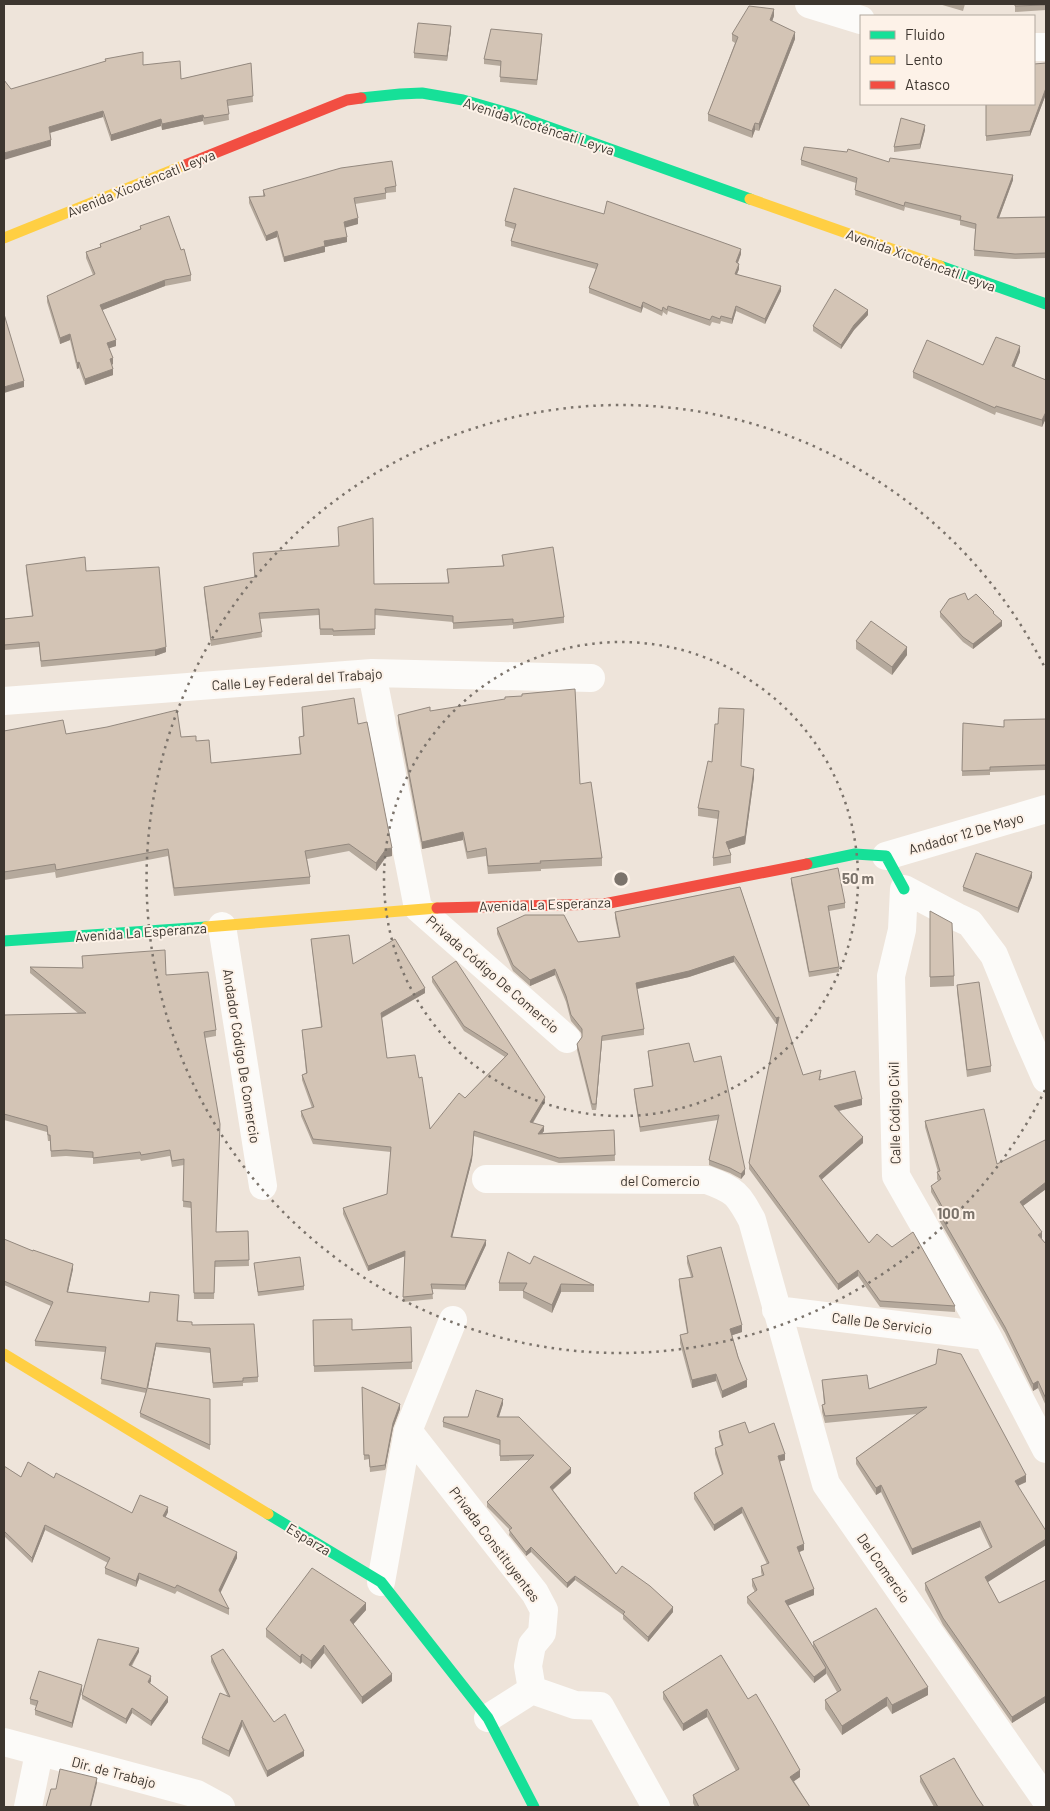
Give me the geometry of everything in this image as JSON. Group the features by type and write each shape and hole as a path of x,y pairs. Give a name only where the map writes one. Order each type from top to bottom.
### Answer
{"street":[{"path":"809,4 860,20"},
{"name":"Avenida Xicoténcatl Leyva","path":"4,238 347,100 392,94 432,94 470,101 512,114 1046,304"},
{"path":"372,672 418,908"},
{"name":"Calle Ley Federal del Trabajo","path":"4,701 372,672 591,678"},
{"name":"Andador 12 De Mayo","path":"886,856 1046,809"},
{"name":"Avenida La Esperanza","path":"4,941 222,926 418,908 604,904 855,854 886,856"},
{"path":"886,856 904,889 970,922 994,955 1026,1036 1046,1078"},
{"name":"Calle Código Civil","path":"904,889 902,930 891,976 896,1176 987,1336 1046,1449"},
{"name":"Privada Código De Comercio","path":"418,908 567,1039"},
{"name":"Andador Código De Comercio","path":"222,926 263,1186"},
{"name":"del Comercio","path":"486,1179 707,1180 728,1188 741,1200 752,1220 776,1310"},
{"name":"Calle De Servicio","path":"776,1310 987,1336"},
{"name":"Del Comercio","path":"776,1310 826,1484 1046,1800"},
{"path":"380,1582 408,1431 452,1320"},
{"name":"Esparza","path":"4,1354 380,1582 488,1718 534,1807"},
{"name":"Privada Constituyentes","path":"408,1431 535,1593 544,1610 542,1633 532,1645 528,1666 532,1690"},
{"path":"488,1718 532,1690 575,1705 600,1706 656,1807"},
{"name":"Dir. de Trabajo","path":"4,1742 197,1794 221,1807"},
{"path":"28,1807 39,1752"}],"building":[{"path":"1015,4 1046,4 1046,5 1015,6"},
{"path":"749,6 774,9 770,20 795,32 759,124 755,123 752,131 708,114 738,37 732,34"},
{"path":"418,23 451,26 447,56 414,53"},
{"path":"491,29 542,34 537,80 500,77 501,61 484,59"},
{"path":"143,52 143,65 180,61 181,79 251,63 253,96 227,100 229,114 204,118 203,115 162,124 161,119 111,135 103,111 49,127 51,140 4,153 4,80 11,89 106,61 105,59"},
{"path":"1046,63 1046,88 1030,131 986,136 986,105 1035,105 1035,64"},
{"path":"901,118 925,125 920,144 894,147"},
{"path":"804,147 847,152 848,149 889,162 890,158 1013,175 997,218 1046,217 1046,253 1015,254 974,250 976,224 960,220 961,216 905,202 904,206 855,190 857,178 801,160"},
{"path":"392,161 396,186 385,188 386,193 354,198 358,218 344,222 347,237 324,241 325,246 284,257 277,231 266,236 249,197 265,196 263,190 341,168"},
{"path":"514,188 604,214 607,201 741,249 736,262 739,264 735,274 781,286 765,319 736,306 732,319 721,316 720,319 712,316 710,320 668,306 667,310 663,307 662,311 643,302 641,308 589,288 598,264 511,241 516,224 505,221"},
{"path":"169,216 181,250 184,249 191,275 165,280 100,305 116,340 107,343 113,358 110,359 113,369 85,379 79,362 77,363 70,334 60,338 47,296 95,274 86,252 101,247 100,244 141,229 140,226"},
{"path":"835,289 868,310 854,325 841,345 813,326"},
{"path":"4,314 24,381 4,387"},
{"path":"996,337 1020,346 1012,366 1046,380 1046,412 1042,420 996,406 995,408 913,372 927,340 983,365"},
{"path":"373,518 374,584 449,583 447,569 504,566 502,555 553,547 564,617 513,623 513,619 453,623 453,616 375,609 375,629 333,631 333,629 320,629 319,609 259,613 262,632 211,640 204,587 255,577 253,553 339,546 338,527"},
{"path":"85,557 86,571 159,567 166,647 155,650 41,661 39,642 4,645 4,619 33,616 26,565"},
{"path":"965,593 968,600 976,594 1002,621 973,644 963,637 940,612 949,599"},
{"path":"871,621 907,647 892,667 856,641"},
{"path":"575,689 580,784 591,782 602,858 488,866 486,848 467,852 463,832 422,842 398,715 430,707 430,711 505,699 505,697 522,696 522,694"},
{"path":"354,698 358,724 367,722 392,848 386,849 376,863 349,844 305,851 310,877 174,888 168,849 56,870 55,864 4,872 4,731 63,720 66,734 107,727 177,710 181,737 196,736 196,741 209,740 211,763 301,754 299,737 304,736 302,707"},
{"path":"719,708 744,709 741,766 754,769 745,836 726,842 731,855 713,858 719,811 698,808 708,761 712,762 715,724 718,724"},
{"path":"1046,719 1046,765 990,767 990,770 962,771 963,723 1004,727 1004,720"},
{"path":"976,853 1032,872 1018,908 963,887"},
{"path":"838,868 845,903 828,906 839,967 809,972 791,878"},
{"path":"740,887 803,1075 821,1070 819,1080 855,1071 862,1099 834,1106 863,1137 819,1176 869,1243 877,1234 892,1247 913,1232 955,1306 880,1301 858,1270 838,1284 749,1163 779,1017 776,1018 734,956 689,971 636,983 644,1029 602,1036 596,1104 592,1104 577,1044 582,1037 582,1029 571,1015 566,996 555,969 530,980 513,965 497,928 525,915 564,915 578,942 620,937 615,912"},
{"path":"930,911 952,923 954,976 930,977"},
{"path":"349,935 353,964 395,939 425,988 381,1013 387,1058 415,1055 419,1078 422,1077 430,1129 459,1093 465,1098 508,1054 464,1026 432,977 456,961 545,1097 530,1122 544,1126 538,1134 614,1130 615,1155 559,1158 474,1131 472,1155 451,1237 486,1240 465,1285 431,1284 433,1294 403,1297 405,1251 368,1266 343,1208 387,1194 391,1147 313,1139 301,1111 314,1107 302,1075 307,1073 302,1030 322,1027 311,939"},
{"path":"165,950 166,975 208,972 216,1030 204,1032 220,1124 216,1232 248,1231 249,1260 215,1261 214,1293 194,1293 191,1202 183,1201 184,1159 172,1161 170,1150 141,1155 140,1152 93,1158 93,1152 51,1151 50,1135 48,1135 47,1126 4,1114 4,1015 86,1013 30,967 83,968 82,956"},
{"path":"979,982 991,1066 967,1070 957,985"},
{"path":"689,1043 694,1062 721,1056 745,1169 741,1174 709,1160 719,1115 640,1127 634,1089 653,1086 648,1051"},
{"path":"984,1109 997,1164 1045,1140 1046,1142 1046,1182 1020,1202 1042,1232 1038,1235 1046,1244 1046,1399 1038,1381 1033,1384 1005,1327 939,1213 944,1210 931,1186 941,1179 937,1172 940,1171 925,1121"},
{"path":"4,1239 73,1264 67,1292 149,1302 150,1292 179,1295 177,1321 192,1322 192,1325 254,1324 258,1377 243,1378 243,1381 213,1383 210,1348 156,1343 147,1388 210,1399 210,1445 140,1413 147,1389 101,1379 106,1347 35,1341 53,1302 4,1281"},
{"path":"721,1247 742,1325 730,1329 747,1380 722,1391 716,1374 692,1380 680,1335 688,1333 679,1279 693,1277 687,1256"},
{"path":"508,1252 530,1264 534,1256 594,1285 561,1284 552,1305 523,1291 527,1283 499,1283"},
{"path":"300,1257 304,1286 258,1292 254,1263"},
{"path":"352,1319 352,1330 411,1327 412,1362 314,1366 313,1320"},
{"path":"938,1349 961,1354 1026,1475 1015,1481 1046,1531 1046,1539 985,1577 999,1603 1046,1580 1046,1696 1012,1717 943,1618 925,1583 992,1547 980,1521 912,1549 881,1485 876,1488 856,1458 927,1407 825,1416 822,1405 825,1404 822,1380 867,1375 869,1389 936,1364"},
{"path":"362,1387 400,1404 393,1423 385,1465 370,1467 369,1455 364,1455"},
{"path":"476,1390 503,1399 497,1417 519,1417 571,1468 550,1487 616,1574 622,1566 650,1586 673,1607 648,1637 623,1614 625,1612 575,1576 567,1583 531,1547 526,1552 509,1530 512,1528 487,1502 534,1455 500,1456 500,1440 443,1422 444,1417 468,1417"},
{"path":"745,1422 749,1433 774,1423 785,1454 778,1456 804,1544 797,1547 814,1589 785,1601 826,1668 814,1677 747,1597 757,1590 752,1579 764,1575 761,1566 769,1563 742,1507 714,1525 694,1493 723,1474 715,1448 723,1445 719,1431"},
{"path":"28,1462 54,1478 56,1473 132,1513 140,1495 168,1507 163,1516 237,1552 219,1590 229,1609 177,1585 175,1588 139,1573 136,1581 105,1568 110,1558 45,1525 32,1558 4,1531 4,1466 21,1477"},
{"path":"312,1568 366,1603 350,1620 392,1674 362,1697 324,1645 311,1661 302,1654 300,1657 266,1629"},
{"path":"876,1608 928,1687 892,1705 887,1697 842,1726 825,1700 841,1690 813,1642"},
{"path":"98,1639 139,1648 129,1665 151,1676 148,1682 168,1697 151,1721 132,1708 126,1719 82,1695"},
{"path":"223,1649 274,1722 285,1714 304,1751 267,1771 242,1720 229,1751 202,1738 220,1693 230,1697 211,1656"},
{"path":"721,1655 748,1699 756,1694 775,1726 800,1770 790,1777 810,1807 699,1807 693,1795 739,1769 707,1709 683,1724 663,1692"},
{"path":"39,1671 82,1685 72,1723 35,1710 38,1701 30,1699"},
{"path":"954,1758 984,1807 938,1807 920,1776"},
{"path":"60,1769 97,1778 90,1807 46,1807 51,1789 56,1789"}],"traffic: fast":[{"path":"361,98 422,93 463,100 512,114 750,199"},
{"path":"940,266 1046,304"},
{"path":"807,864 855,854 886,856 904,889"},
{"path":"4,941 206,927"},
{"path":"268,1514 381,1582 488,1718 534,1807"}],"traffic: slow":[{"path":"4,238 185,165"},
{"path":"750,199 940,266"},
{"path":"206,927 437,908"},
{"path":"4,1354 268,1514"}],"traffic: jam":[{"path":"185,165 347,100 361,98"},
{"path":"437,908 604,904 807,864"}]}
